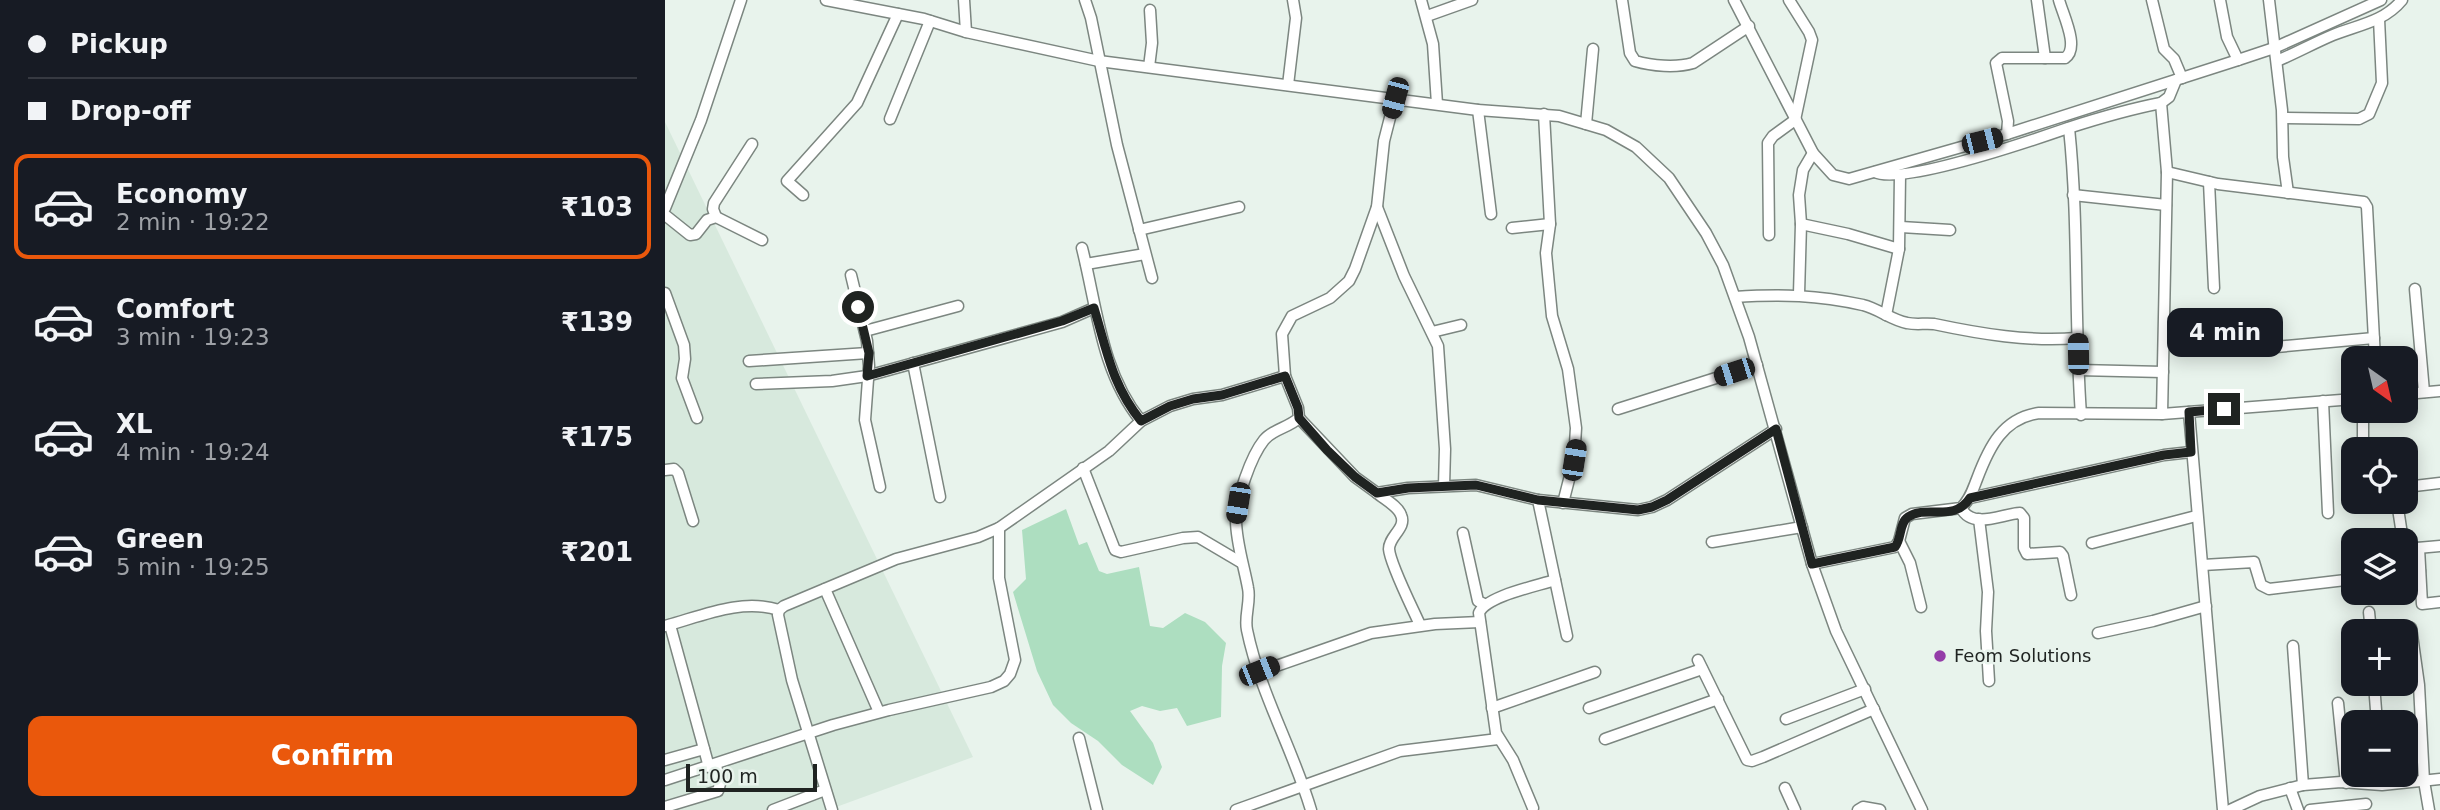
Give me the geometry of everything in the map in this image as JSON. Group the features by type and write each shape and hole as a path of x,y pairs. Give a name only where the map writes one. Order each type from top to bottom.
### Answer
{"street":[{"path":"665,208 701,120 741,0"},
{"path":"826,0 930,21 966,32 1099,61 1478,110 1544,114 1606,130 1636,147 1669,178 1706,233 1723,265 1757,365 1812,564 1836,631 1919,809"},
{"path":"964,0 966,32"},
{"path":"1085,0 1117,145 1152,278"},
{"path":"1288,85 1296,18 1293,0"},
{"path":"1421,0 1433,44 1437,104"},
{"path":"1427,16 1472,0"},
{"path":"1622,0 1630,53 1635,61 1644,64 1683,66 1693,63 1749,26"},
{"path":"1734,0 1814,153 1826,169 1841,178 1859,177 1904,161 2007,134 2238,60 2274,48 2381,0"},
{"path":"1769,235 1768,143 1795,120 1812,40 1789,0"},
{"path":"2037,0 2045,58"},
{"path":"2007,134 2008,121 1996,63 2002,58 2065,58 2072,51 2072,42 2059,0"},
{"path":"1875,172 1881,175 1900,174 1970,159 2161,103 2169,97 2179,79 2174,59 2164,49 2152,0"},
{"path":"2220,0 2227,37 2238,60"},
{"path":"2269,0 2283,118 2283,157 2288,193"},
{"path":"2277,61 2334,35 2379,19 2402,0"},
{"path":"1149,67 1152,43 1150,10"},
{"path":"803,195 787,181 857,103 898,14"},
{"path":"2283,118 2359,119 2369,114 2382,82 2379,19"},
{"path":"890,119 930,21"},
{"path":"1586,124 1593,49"},
{"path":"1395,98 1384,141 1377,207 1349,281 1331,298 1292,316 1282,334 1285,376 1298,408 1299,418 1346,468 1401,512 1403,520 1389,550 1420,625"},
{"path":"2161,103 2167,172 2162,414"},
{"path":"1478,110 1491,214"},
{"path":"1544,114 1550,223 1546,253 1552,316 1568,369 1576,428 1574,460 1563,503"},
{"path":"2069,128 2081,415"},
{"path":"752,145 714,202 713,209 716,217 762,240"},
{"path":"1799,294 1799,195 1803,170 1814,153"},
{"path":"2167,172 2209,182 2364,202 2367,207 2374,346"},
{"path":"1886,315 1899,249 1900,174"},
{"path":"2209,182 2214,288"},
{"path":"2073,195 2166,205"},
{"path":"1139,230 1239,207"},
{"path":"1377,207 1440,356 1445,449 1444,486"},
{"path":"665,215 693,235 707,220 716,217"},
{"path":"1512,228 1550,223"},
{"path":"1801,225 1848,234 1899,249"},
{"path":"1901,227 1950,230"},
{"path":"1082,248 1094,308 1115,381 1128,405 1141,421"},
{"path":"1086,264 1145,254"},
{"path":"851,275 869,353 865,421 880,487"},
{"path":"2414,289 2424,392"},
{"path":"665,293 684,345 685,359 681,373 697,418"},
{"path":"1735,297 1799,294 1863,305 1908,323 2039,340 2077,338"},
{"path":"865,331 958,306"},
{"path":"756,384 832,381 867,376 1062,321 1094,308"},
{"path":"1432,332 1461,325"},
{"path":"2265,348 2374,338"},
{"path":"749,361 869,353"},
{"path":"913,363 940,497"},
{"path":"1618,409 1757,365"},
{"path":"2078,370 2163,372"},
{"path":"665,807 718,791 720,785 704,749 667,626 726,608 764,607 779,610 896,559 978,537 999,528 1109,451 1141,421 1182,402 1222,395 1285,376"},
{"path":"2419,393 2440,391"},
{"path":"1812,564 1895,547 1903,522 1912,514 1961,508 1970,498 1993,442 2000,432 2029,414 2162,414 2341,400"},
{"path":"2323,401 2328,513"},
{"path":"2189,412 2223,810"},
{"path":"1299,418 1264,440 1248,472 1235,519 1249,598 1247,630 1269,701 1304,785 1311,810"},
{"path":"1377,493 1408,488 1476,485 1538,500 1623,509 1652,507 1776,429"},
{"path":"1970,498 2164,455 2191,452"},
{"path":"1083,468 1115,550 1121,552 1198,537 1243,563"},
{"path":"665,470 674,469 678,472 693,521"},
{"path":"2418,486 2440,483"},
{"path":"1538,500 1567,636"},
{"path":"1961,508 1968,516 1987,520 2020,513 2024,518 2024,548 2027,554 2054,552 2063,555 2071,595"},
{"path":"2092,543 2196,516"},
{"path":"1979,519 1988,592 1986,631 1989,681"},
{"path":"1712,542 1802,527"},
{"path":"665,780 879,712 991,687 1004,681 1015,660 999,579 999,528"},
{"path":"1463,533 1478,601 1484,604"},
{"path":"1899,541 1910,563 1921,607"},
{"path":"2440,546 2419,548 2422,604 2440,602"},
{"path":"2203,565 2254,562 2261,585 2269,589 2341,581"},
{"path":"1534,808 1513,760 1498,739 1494,727 1479,613 1484,604 1555,580"},
{"path":"825,590 879,712"},
{"path":"2098,633 2206,606"},
{"path":"779,610 792,680 832,810"},
{"path":"2369,612 2370,619"},
{"path":"1259,671 1371,633 1420,625 1479,622"},
{"path":"2293,646 2304,785"},
{"path":"1589,708 1700,664 1744,755 1747,760 1752,761 1874,709"},
{"path":"1492,708 1595,673"},
{"path":"2418,678 2424,781 2429,810"},
{"path":"1786,719 1865,689"},
{"path":"1605,739 1718,699"},
{"path":"2338,703 2341,733"},
{"path":"1079,738 1097,810"},
{"path":"1236,810 1400,751 1498,739"},
{"path":"665,760 704,749"},
{"path":"2418,781 2440,779"},
{"path":"2230,810 2260,796 2290,788 2341,783"},
{"path":"1785,788 1794,810"},
{"path":"2290,788 2298,810"},
{"path":"773,810 825,790"},
{"path":"2310,810 2366,804"},
{"path":"1858,810 1863,807 1880,810"}],"shaded area":[{"path":"665,122 973,757 828,810 665,810"}],"green space":[{"path":"1066,509 1079,545 1087,542 1099,571 1107,574 1139,567 1150,626 1163,628 1185,613 1205,622 1226,643 1222,666 1221,717 1187,726 1177,708 1160,711 1142,706 1130,711 1153,743 1162,767 1153,785 1122,765 1098,741 1071,723 1053,705 1037,671 1013,592 1026,579 1022,530"}],"place":[{"name":"Feom Solutions","path":"1940,656"}],"route":[{"path":"858,307 869,353 867,376 1062,321 1094,308 1115,381 1128,405 1141,421 1170,406 1222,395 1285,376 1298,408 1299,418 1355,477 1377,493 1408,488 1476,485 1538,500 1638,510 1667,500 1776,429 1812,564 1895,547 1905,518 1912,514 1956,510 1970,498 2106,467 2191,452 2189,412 2224,409"}]}
